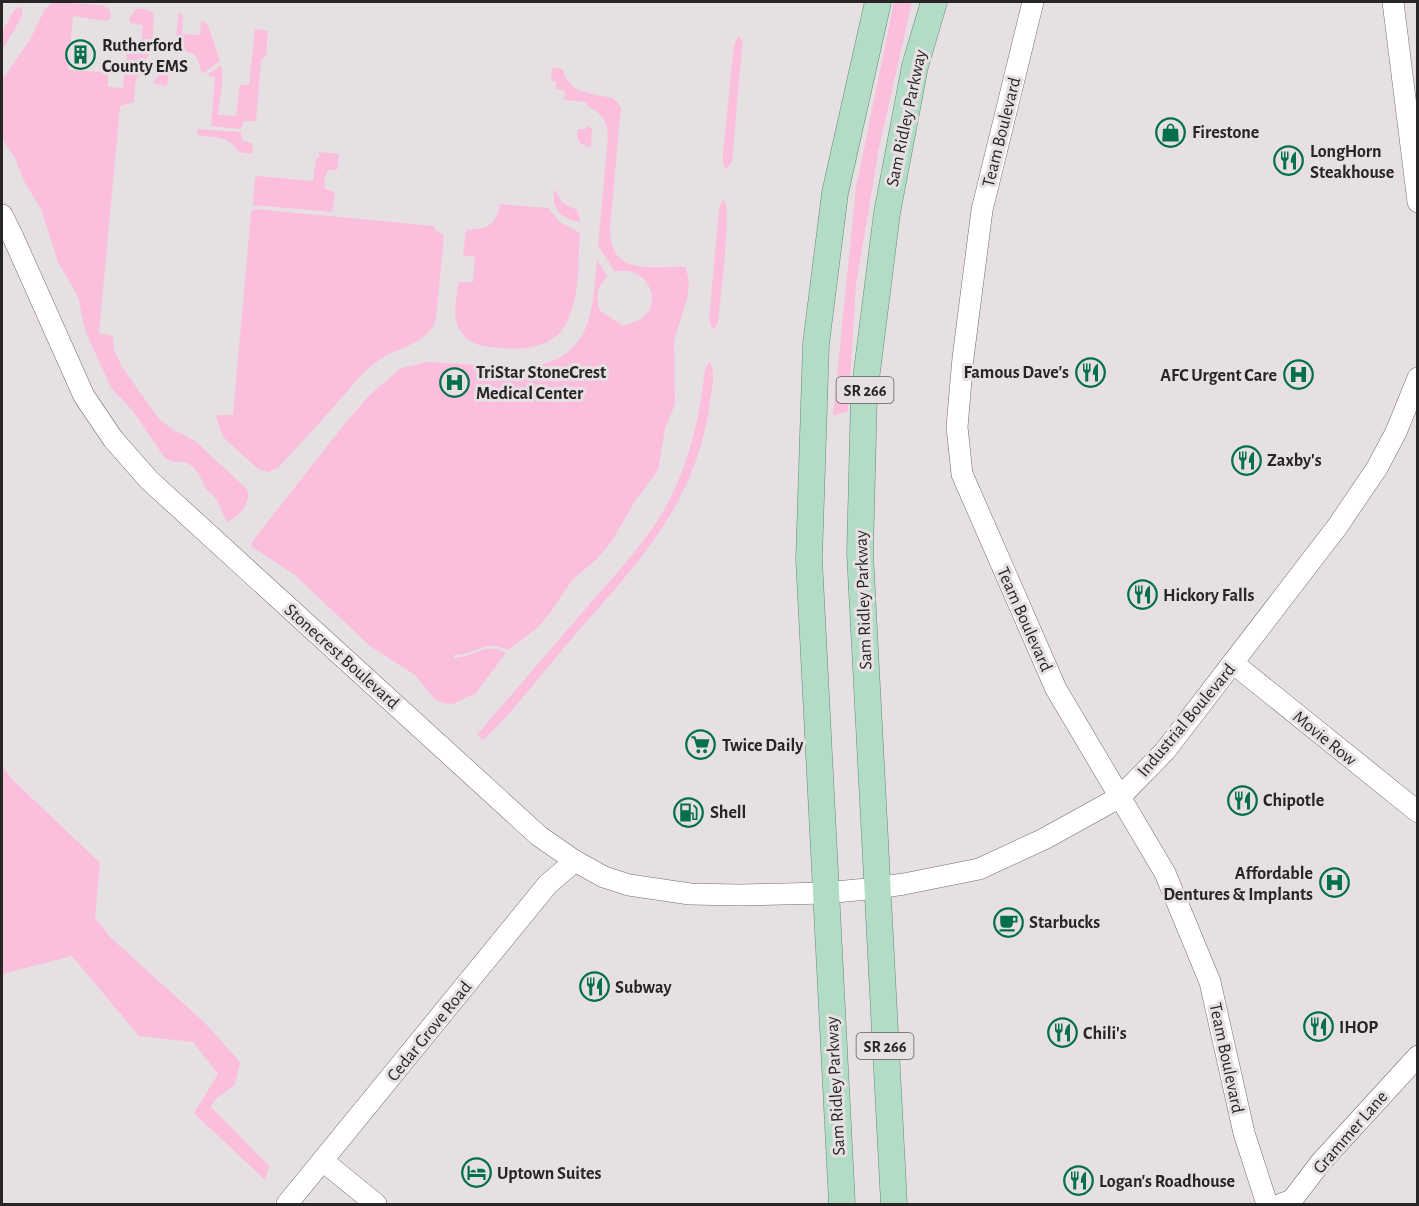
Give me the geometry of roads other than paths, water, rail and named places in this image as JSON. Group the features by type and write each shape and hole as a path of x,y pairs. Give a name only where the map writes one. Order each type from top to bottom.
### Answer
{"main road":[{"name":"Sam Ridley Parkway","path":"842,1204 809,559 816,344 835,193 878,2"},
{"name":"Sam Ridley Parkway","path":"894,1204 860,552 864,395 887,213 915,66 934,2"}],"street":[{"name":"Team Boulevard","path":"1033,2 981,210 957,427 962,474 1056,689 1165,873 1210,982 1244,1133 1267,1204"},
{"path":"1394,2 1418,202"},
{"name":"Stonecrest Boulevard","path":"2,215 84,396 113,439 149,480 531,829 575,861 604,878 629,885 690,894 825,892"},
{"name":"Industrial Boulevard","path":"825,892 877,888 979,869 1044,839 1120,797 1165,751 1337,526 1377,468 1396,432 1418,378"},
{"name":"Movie Row","path":"1233,663 1418,812"},
{"name":"Cedar Grove Road","path":"287,1204 548,884 575,861"},
{"name":"Grammer Lane","path":"1287,1203 1321,1162 1418,1056"},
{"path":"323,1161 376,1204"}],"place":[{"name":"Rutherford County EMS","path":"81,55"},
{"name":"Firestone","path":"1171,132"},
{"name":"LongHorn Steakhouse","path":"1289,161"},
{"name":"Famous Dave's","path":"1090,372"},
{"name":"AFC Urgent Care","path":"1298,375"},
{"name":"TriStar StoneCrest Medical Center","path":"455,382"},
{"name":"Zaxby's","path":"1246,460"},
{"name":"Hickory Falls","path":"1142,595"},
{"name":"Twice Daily","path":"701,745"},
{"name":"Chipotle","path":"1242,800"},
{"name":"Shell","path":"689,812"},
{"name":"Affordable Dentures & Implants","path":"1334,883"},
{"name":"Starbucks","path":"1008,922"},
{"name":"Subway","path":"594,987"},
{"name":"IHOP","path":"1318,1027"},
{"name":"Chili's","path":"1062,1033"},
{"name":"Uptown Suites","path":"476,1173"},
{"name":"Logan's Roadhouse","path":"1078,1181"}]}
